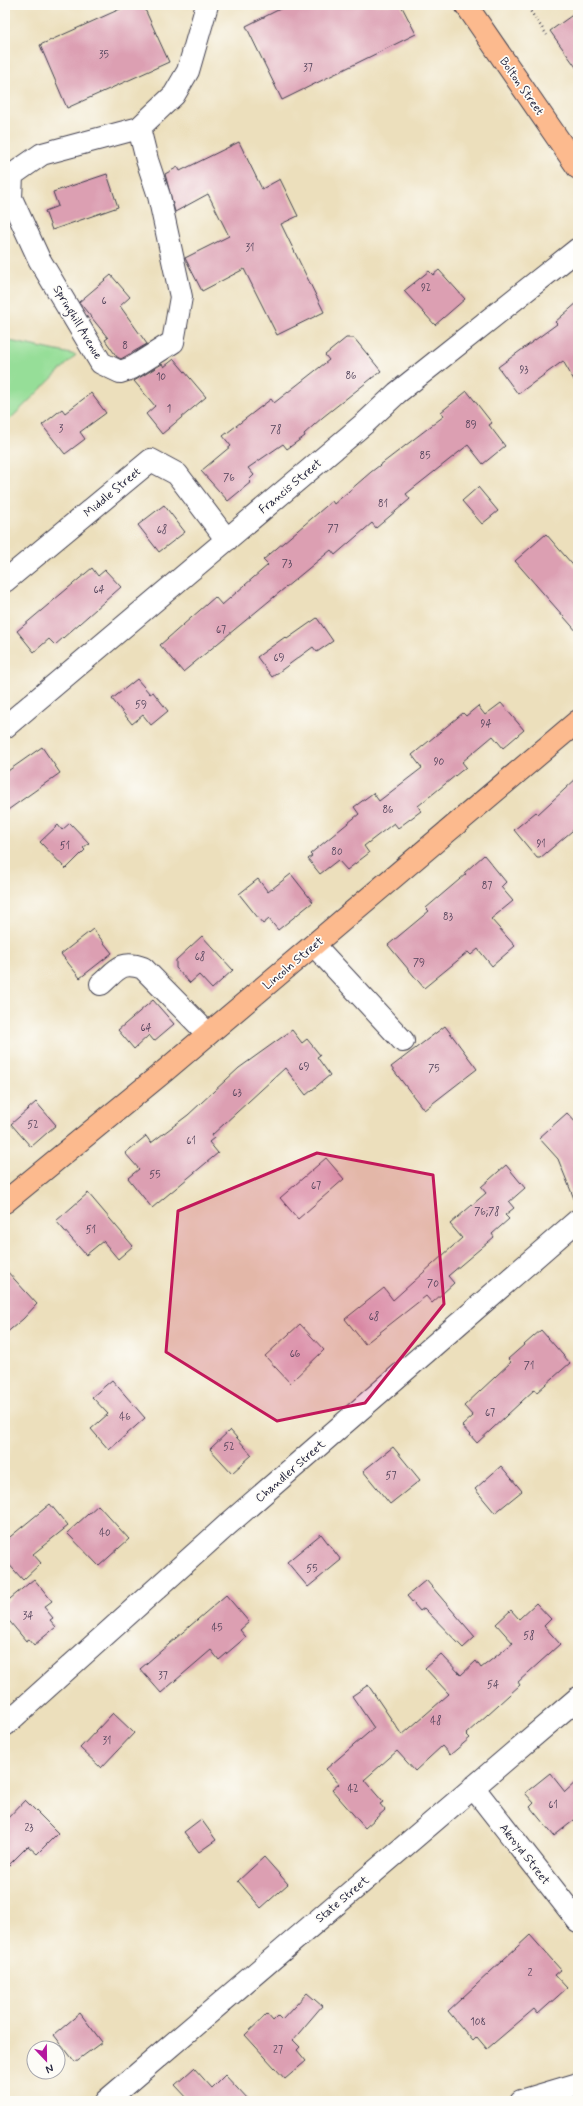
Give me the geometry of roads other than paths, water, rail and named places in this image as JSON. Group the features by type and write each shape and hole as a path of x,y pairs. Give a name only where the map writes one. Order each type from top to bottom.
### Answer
{"main road":[{"name":"Bolton Street","path":"466,5 578,168"},
{"name":"Lincoln Street","path":"5,1202 208,1034 578,721"}],"street":[{"name":"Springhill Avenue","path":"139,128 147,160 159,196 181,297 173,342 132,368 120,372 101,363 39,259 11,198 12,175 42,154 139,128 174,95 188,71 208,5"},
{"name":"Francis Street","path":"5,727 365,423 397,393 578,249"},
{"name":"Middle Street","path":"5,581 151,460 177,474 227,540"},
{"path":"314,945 403,1041"},
{"path":"101,984 122,966 131,963 143,968 208,1034"},
{"name":"Chandler Street","path":"5,1725 226,1526 578,1220"},
{"name":"State Street","path":"106,2101 578,1698"},
{"name":"Akroyd Street","path":"472,1787 578,1921"},
{"path":"520,2101 578,2084"}]}
